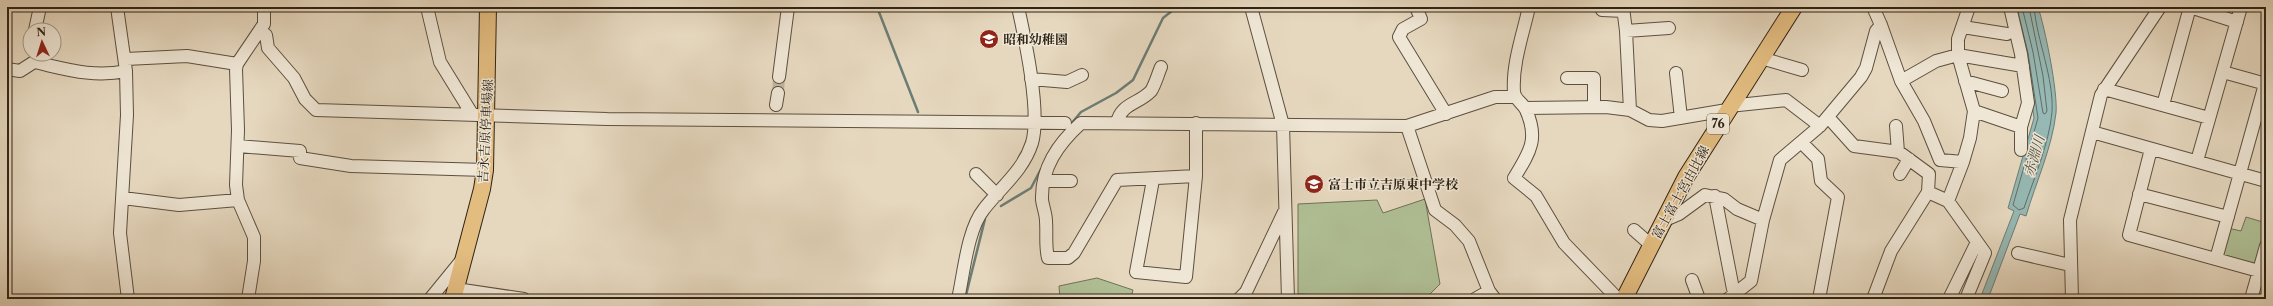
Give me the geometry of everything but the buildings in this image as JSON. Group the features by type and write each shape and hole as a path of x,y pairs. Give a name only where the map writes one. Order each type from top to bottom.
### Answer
{"main road":[{"name":"吉永吉原停車場線","path":"455,294 485,170 480,114 488,7"},
{"name":"富士富士宮由比線","path":"1624,299 1686,177 1728,108 1794,7"}],"street":[{"path":"37,22 40,7"},
{"path":"117,7 126,65 127,116 120,233 121,251 129,292 128,299"},
{"path":"248,299 254,261 254,236 238,200 236,185 238,146 237,64 264,24 264,7"},
{"path":"427,7 440,62 480,114"},
{"path":"779,78 788,7"},
{"path":"958,299 973,229 983,209 997,195 1020,167 1032,142 1035,122 1031,79 1018,7"},
{"path":"1251,7 1283,124 1288,299"},
{"path":"1416,7 1421,19 1403,29 1399,37 1446,114"},
{"path":"1529,7 1517,60 1516,97 1525,108 1532,130 1533,142 1529,154 1514,178 1536,196 1564,243 1618,299"},
{"path":"1873,7 1881,24 1901,80 1924,121 1940,160 1963,162"},
{"path":"1948,201 1963,162 1970,138 1974,111 1958,55 1958,40 1969,7"},
{"path":"2010,7 2023,66 2028,103 2020,128 2021,150"},
{"path":"2072,299 2070,220 2101,95 2160,7"},
{"path":"2162,105 2190,7 2237,22"},
{"path":"2197,161 2241,7"},
{"path":"1602,10 1623,9 1626,31 1630,110"},
{"path":"1733,295 1751,281 1763,220 1780,160 1802,143 1824,121 1866,68 1876,31 1881,24"},
{"path":"1963,27 2007,34"},
{"path":"1626,31 1669,28"},
{"path":"260,31 266,35 268,48 294,78 305,99 316,110 607,119 776,108 1065,123"},
{"path":"1901,80 1936,61 1958,55 2023,66"},
{"path":"45,62 77,73 112,74 126,65 187,56 237,64"},
{"path":"1761,58 1802,70"},
{"path":"7,69 20,71 29,62"},
{"path":"1117,123 1118,116 1128,104 1151,91 1161,67"},
{"path":"2216,259 2266,84 2223,72"},
{"path":"1676,73 1681,118"},
{"path":"1031,79 1067,82 1082,75"},
{"path":"1567,78 1594,78 1594,106"},
{"path":"1965,81 2002,91"},
{"path":"2104,89 2209,118"},
{"path":"1196,176 1153,180 1117,180 1074,253 1068,258 1048,258 1045,246 1046,221 1042,201 1044,181 1054,154 1065,138 1081,123 1407,126 1495,97 1516,97"},
{"path":"1525,108 1594,106 1630,110 1655,120 1681,118 1728,108 1786,100 1824,121 1854,146 1898,152 1929,174 1928,192 1891,251 1873,299"},
{"path":"1974,111 2020,128"},
{"path":"1153,180 1136,272 1186,277 1196,176 1196,123"},
{"path":"1407,126 1436,210 1455,226 1468,241 1492,295 1475,299"},
{"path":"1896,126 1898,152"},
{"path":"2092,132 2266,181"},
{"path":"1802,143 1818,159 1821,181 1838,197 1818,299"},
{"path":"238,146 300,151 300,158 351,166 485,170"},
{"path":"2151,149 2129,235 2262,272"},
{"path":"1900,174 1909,159"},
{"path":"976,174 997,195"},
{"path":"1044,181 1071,181"},
{"path":"1928,192 1948,201 1985,253 1966,299"},
{"path":"2139,194 2228,217"},
{"path":"1665,220 1679,214 1705,195 1715,196 1763,220"},
{"path":"1715,196 1734,289 1733,295"},
{"path":"123,198 179,205 238,200"},
{"path":"1238,299 1246,292 1286,210"},
{"path":"1634,230 1651,245"},
{"path":"1949,299 1977,242"},
{"path":"2251,299 2262,272 2266,246"},
{"path":"2018,253 2070,265"},
{"path":"430,299 464,259"},
{"path":"1692,280 1699,299"},
{"path":"455,294 524,299"}],"green space":[{"path":"1425,199 1440,284 1425,299 1298,294 1298,204 1377,200 1383,213"},
{"path":"2246,217 2266,223 2256,262 2251,265 2223,257 2228,228 2241,231"},
{"path":"1097,278 1133,290 1131,298 1204,299 1060,299 1059,286"}],"water":[{"name":"赤淵川","path":"2013,7 2038,7 2050,60 2055,91 2056,113 2051,139 2026,216 2020,214 1988,299 1980,299 2014,211 2008,208 2034,118 2025,54"}],"waterway":[{"path":"877,7 918,112"},
{"path":"1070,125 1081,112 1116,93 1133,80 1163,18 1177,7"},
{"path":"1001,206 1031,188 1041,169"},
{"path":"965,299 985,219"}],"tunnel":[{"path":"778,93 779,77"}],"place":[{"name":"昭和幼稚園","path":"989,39"},
{"name":"富士市立吉原東中学校","path":"1314,184"}]}
